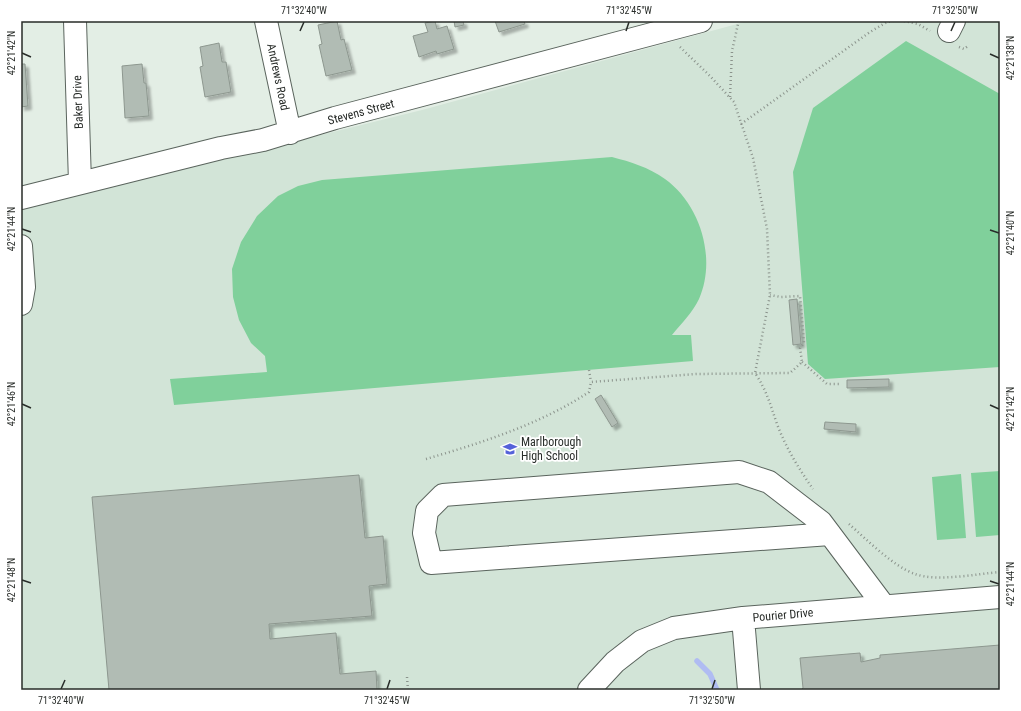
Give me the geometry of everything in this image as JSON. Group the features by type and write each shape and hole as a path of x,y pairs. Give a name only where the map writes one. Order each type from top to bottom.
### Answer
{"street":[{"name":"Baker Drive","path":"75,21 80,184"},
{"name":"Andrews Road","path":"266,21 290,133"},
{"name":"Stevens Street","path":"21,198 290,133 335,118 701,21"},
{"path":"21,246 24,287 21,304"},
{"path":"838,528 431,563 424,533 427,511 443,495 739,472 769,482 821,522 838,528 884,606"},
{"name":"Pourier Drive","path":"589,690 615,662 642,641 674,628 743,618 1000,597"},
{"path":"743,618 749,690"}],"path":[{"path":"741,124 870,32 887,22 893,21"},
{"path":"730,98 732,51 738,24"},
{"path":"677,46 682,48 734,102 753,158 767,229 770,295 755,373 765,388 777,425 795,463 815,492"},
{"path":"770,295 781,297 800,296 804,343 800,348 802,362 827,384 841,384"},
{"path":"591,382 696,374 790,373 802,362"},
{"path":"426,459 480,443 569,405 589,392 591,382 588,370"},
{"path":"838,528 893,563 915,575 936,577 1000,572"},
{"path":"407,677 408,690"}],"shaded area":[{"name":"Marlborough High School","path":"748,21 1000,21 1000,690 21,690 21,209 422,110"}],"green space":[{"path":"906,41 1000,94 1000,367 825,379 808,364 793,172 813,108"},
{"path":"612,157 639,165 665,179 688,203 696,217 702,233 705,250 706,266 704,283 694,309 672,335 691,335 693,361 174,405 170,379 267,372 265,356 251,343 239,320 233,297 232,269 241,242 257,216 278,196 298,186 322,180"},
{"path":"1000,471 1000,535 976,537 971,473"},
{"path":"961,474 966,538 937,540 932,477"}],"building":[{"path":"337,21 341,40 344,39 352,70 326,76 319,45 322,44 318,25"},
{"path":"435,21 437,29 447,26 454,49 437,54 436,51 419,57 413,36 428,32 425,23"},
{"path":"454,21 463,21 464,25 455,27"},
{"path":"495,21 524,21 525,24 499,32"},
{"path":"219,43 222,62 226,62 231,92 205,97 200,67 203,66 200,47"},
{"path":"21,64 25,64 28,106 21,107"},
{"path":"142,64 144,83 146,83 149,116 125,118 122,66"},
{"path":"797,299 801,344 793,345 789,300"},
{"path":"889,379 889,387 847,388 847,380"},
{"path":"601,395 618,423 612,427 595,399"},
{"path":"825,422 856,424 856,432 824,429"},
{"path":"359,475 365,538 383,536 387,584 369,586 372,616 269,624 270,639 336,633 340,674 376,671 377,690 109,690 92,497"},
{"path":"1000,645 1000,690 801,690 803,688 800,658 860,653 861,662 880,658 880,655"}],"waterway":[{"path":"697,661 710,674 717,690"}],"place":[{"name":"Marlborough High School","path":"510,449"}]}
